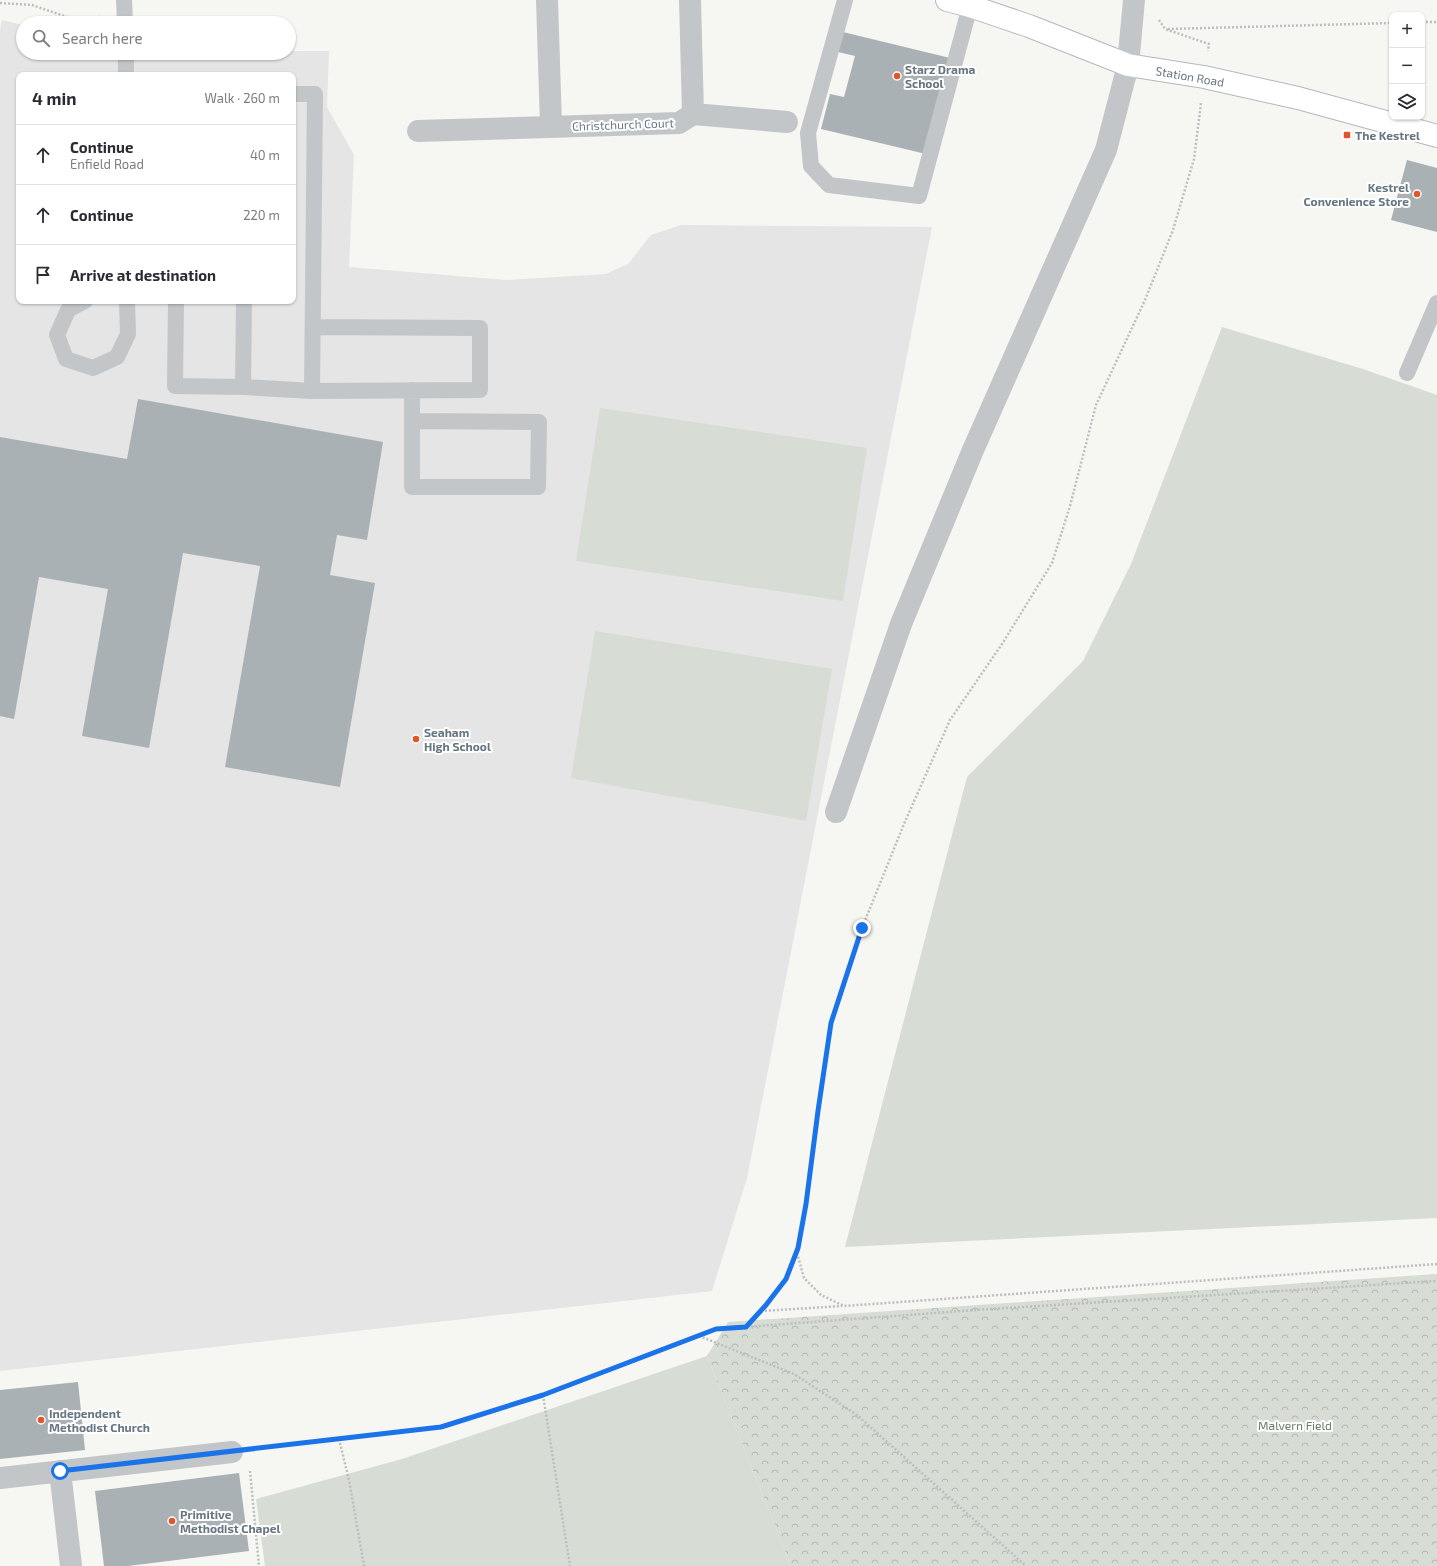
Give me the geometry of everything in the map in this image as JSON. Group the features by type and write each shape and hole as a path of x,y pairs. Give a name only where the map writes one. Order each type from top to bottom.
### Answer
{"main road":[{"name":"Station Road","path":"947,0 970,6 1029,26 1128,65 1204,78 1290,96 1437,136"}],"street":[{"path":"547,0 551,126"},
{"path":"690,0 693,114 787,122"},
{"path":"836,812 904,616 973,450 1106,150 1128,65 1134,0"},
{"name":"Christchurch Court","path":"418,131 679,123 693,114"},
{"path":"0,1478 240,1450"},
{"path":"60,1471 72,1566"}],"lane":[{"path":"124,0 125,16"},
{"path":"845,0 808,133 811,166 829,185 919,196 970,6"},
{"path":"126,60 126,72"},
{"path":"296,94 315,94 312,391"},
{"path":"1407,373 1437,303"},
{"path":"79,304 68,310 57,335 66,359 93,368 117,357 128,334 128,304"},
{"path":"176,304 175,386 243,387 312,391 480,390 480,328 313,327"},
{"path":"243,387 244,304"},
{"path":"412,390 412,421 412,487 538,487 539,422 412,421"}],"path":[{"path":"0,3 32,4 67,16"},
{"path":"1157,17 1165,29 1209,44"},
{"path":"1425,22 1437,22"},
{"path":"1165,29 1389,23"},
{"path":"746,1327 786,1279 797,1252 806,1204 831,1023 862,928 904,824 950,720 1002,644 1052,563 1070,506 1096,405 1145,300 1173,230 1194,159 1201,110"},
{"path":"797,1252 804,1278 821,1295 844,1306"},
{"path":"760,1311 1437,1264"},
{"path":"260,1566 240,1450 441,1427 543,1395 716,1329 976,1310 1437,1281"},
{"path":"698,1336 794,1374 856,1415 1026,1566"},
{"path":"543,1395 570,1566"},
{"path":"339,1439 349,1480 364,1566"}],"shaded area":[{"name":"Seaham High School","path":"2,20 16,23 16,60 296,60 296,51 329,51 327,107 354,155 349,267 506,280 606,274 628,264 651,235 681,225 932,227 747,1178 712,1291 0,1371 0,30"}],"green space":[{"path":"1222,327 1363,369 1437,395 1437,1218 845,1247 967,777 1083,661 1131,564"},
{"path":"600,408 867,448 843,601 576,561"},
{"path":"595,631 832,669 806,821 571,778"},
{"name":"Malvern Field","path":"1437,1274 1437,1566 791,1566 707,1356 728,1322"},
{"path":"707,1356 791,1566 265,1566 256,1499 402,1459"}],"building":[{"name":"Starz Drama School","path":"843,32 950,58 926,154 821,129 830,94 844,97 855,56 838,52"},
{"name":"Kestrel Convenience Store","path":"1407,160 1437,168 1437,232 1391,220"},
{"path":"138,399 383,442 367,540 337,535 330,575 375,583 340,787 225,767 260,566 183,553 149,748 82,736 108,589 39,577 14,719 0,716 0,437 127,459"},
{"name":"Independent Methodist Church","path":"78,1382 85,1450 0,1459 0,1390"},
{"name":"Primitive Methodist Chapel","path":"239,1473 249,1551 128,1566 104,1566 95,1491"}],"place":[{"name":"Starz Drama School","path":"897,76"},
{"name":"The Kestrel","path":"1347,135"},
{"name":"Kestrel Convenience Store","path":"1417,194"},
{"name":"Seaham High School","path":"416,739"},
{"name":"Independent Methodist Church","path":"41,1420"},
{"name":"Primitive Methodist Chapel","path":"172,1521"}],"route":[{"path":"60,1471 441,1427 543,1395 716,1329 746,1327 766,1305 786,1279 798,1248 806,1204 831,1023 862,928"}]}
